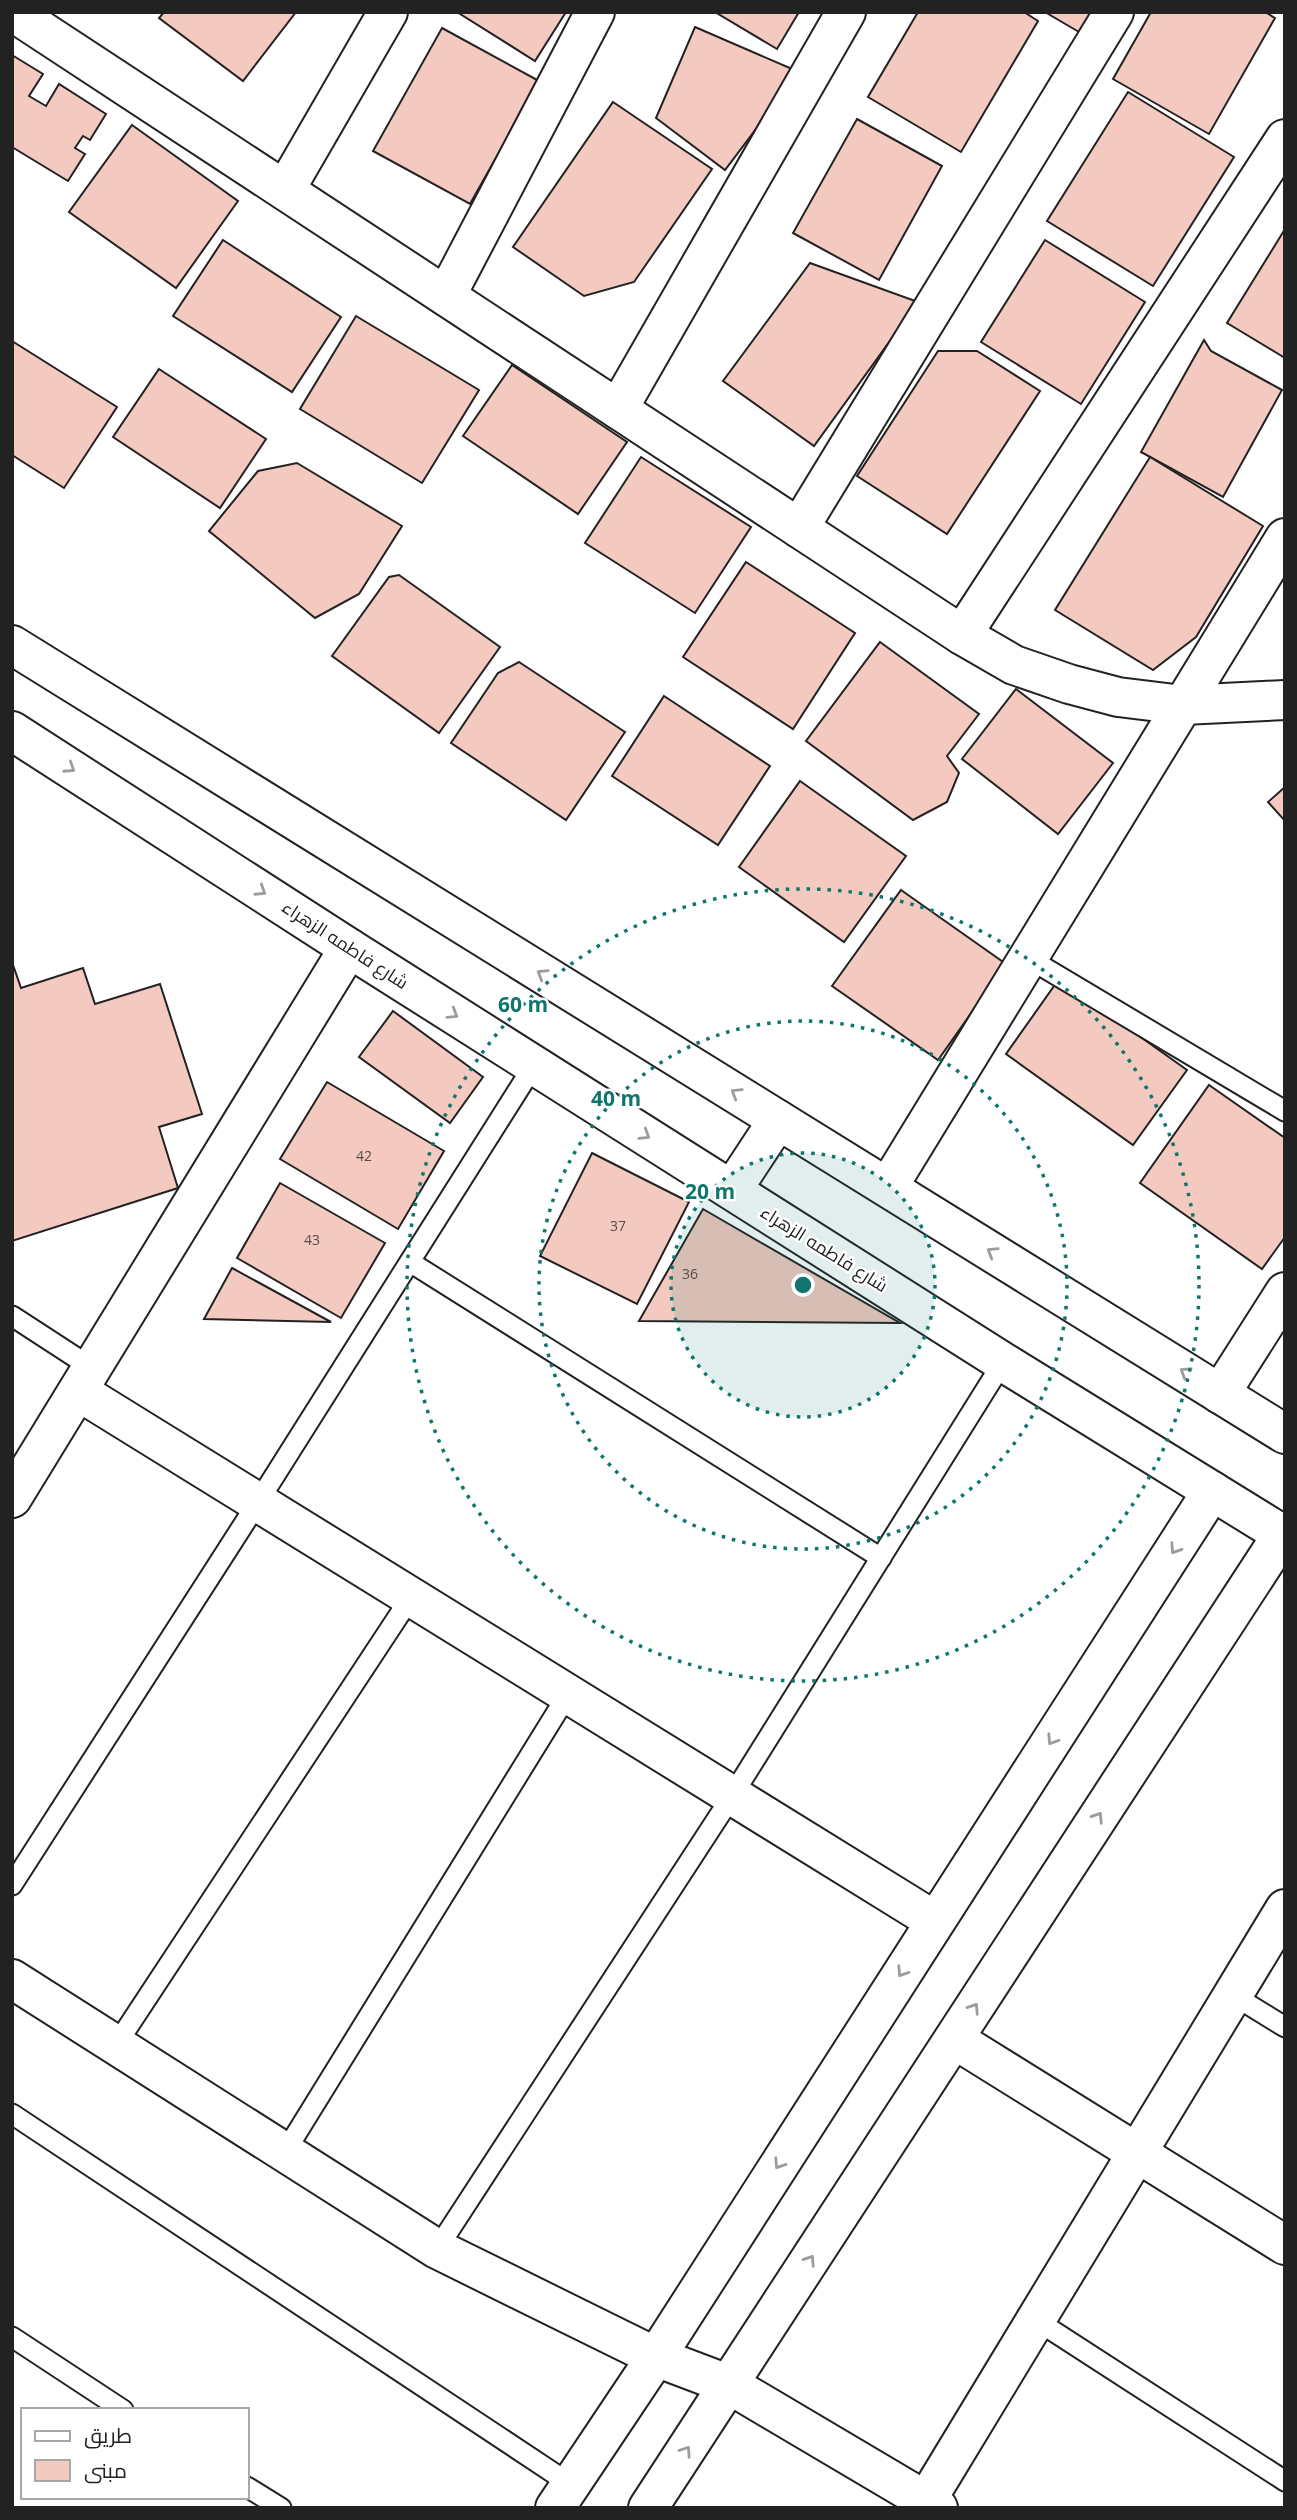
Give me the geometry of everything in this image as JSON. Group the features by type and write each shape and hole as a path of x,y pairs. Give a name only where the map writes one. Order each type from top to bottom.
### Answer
{"street":[{"path":"13,12 962,635 1014,665 1118,697 1183,705 1285,700"},
{"path":"285,190 388,12"},
{"path":"446,296 595,12"},
{"path":"618,409 846,12"},
{"path":"800,528 1114,12"},
{"path":"962,635 1285,139"},
{"path":"887,1187 1285,538"},
{"path":"12,645 1285,1434"},
{"name":"شارع فاطمه الزهراء","path":"12,731 1003,1362 1283,1535"},
{"path":"12,1498 349,948"},
{"path":"732,1190 778,1120"},
{"path":"1220,1394 1285,1292"},
{"path":"85,1379 258,1502 935,1921"},
{"path":"562,2496 656,2357 1212,1491"},
{"path":"648,2508 1283,1535"},
{"path":"12,1979 437,2249 656,2357 730,2385 932,2504 1037,2320 1285,1909"},
{"path":"954,2039 1285,2245"}],"lane":[{"path":"1028,958 1285,1111"},
{"path":"12,1885 534,1065"},
{"path":"410,1262 881,1558"},
{"path":"12,1316 85,1379"},
{"path":"437,2249 732,1796 1003,1362"},
{"path":"116,2045 411,1597"},
{"path":"285,2152 568,1694"},
{"path":"1233,1995 1285,2027"},
{"path":"12,2115 562,2496"},
{"path":"1037,2320 1285,2481"},
{"path":"12,2337 120,2408"},
{"path":"248,2488 281,2508"}],"building":[{"path":"164,12 296,12 243,81 159,18"},
{"path":"457,12 566,12 535,61"},
{"path":"715,12 799,12 777,49"},
{"path":"918,12 1024,12 1038,21 961,152 868,97"},
{"path":"1045,12 1091,12 1079,32"},
{"path":"1151,12 1265,12 1275,18 1209,134 1113,79"},
{"path":"695,27 799,72 725,170 656,118"},
{"path":"442,28 539,81 470,204 373,151"},
{"path":"12,55 43,74 29,96 46,106 59,84 106,114 90,140 83,136 75,148 85,154 68,181 12,147"},
{"path":"1128,92 1234,157 1153,286 1047,221"},
{"path":"613,102 712,169 634,282 584,296 513,247"},
{"path":"857,119 942,166 879,280 793,233"},
{"path":"132,125 238,201 176,288 69,212"},
{"path":"1285,229 1285,358 1227,323"},
{"path":"223,240 341,317 292,392 173,316"},
{"path":"1045,240 1145,302 1081,404 981,342"},
{"path":"810,263 918,302 814,446 723,381"},
{"path":"356,316 479,390 422,483 300,409"},
{"path":"1204,340 1211,351 1282,390 1223,497 1141,452"},
{"path":"12,341 117,407 64,488 12,455"},
{"path":"938,351 977,351 1040,391 947,534 857,476"},
{"path":"512,365 627,442 578,514 463,436"},
{"path":"159,369 266,439 220,508 113,437"},
{"path":"641,457 751,527 695,613 585,543"},
{"path":"1150,457 1263,526 1196,637 1153,670 1055,610"},
{"path":"297,463 402,526 359,594 315,618 209,531 258,471"},
{"path":"746,562 855,633 793,729 683,657"},
{"path":"399,575 500,647 439,733 332,656 389,577"},
{"path":"880,642 979,714 947,756 959,773 947,802 913,820 806,741"},
{"path":"519,662 625,732 566,820 451,743 498,673"},
{"path":"1016,689 1113,763 1058,834 962,759"},
{"path":"664,696 770,766 718,845 612,776"},
{"path":"800,781 906,856 844,942 739,867"},
{"path":"1285,787 1285,821 1268,802"},
{"path":"901,890 1006,964 938,1060 832,986"},
{"path":"12,962 21,988 83,968 95,1004 160,984 202,1114 159,1127 178,1188 12,1241"},
{"path":"1059,979 1187,1070 1133,1145 1006,1054"},
{"path":"393,1011 483,1077 450,1123 359,1057"},
{"path":"327,1082 444,1151 398,1229 280,1159"},
{"path":"1209,1085 1285,1138 1285,1237 1262,1269 1140,1183"},
{"path":"592,1153 689,1202 637,1304 540,1256"},
{"path":"280,1183 385,1243 341,1318 237,1258"},
{"path":"703,1209 900,1323 639,1321"},
{"path":"232,1268 331,1322 204,1319"}]}
